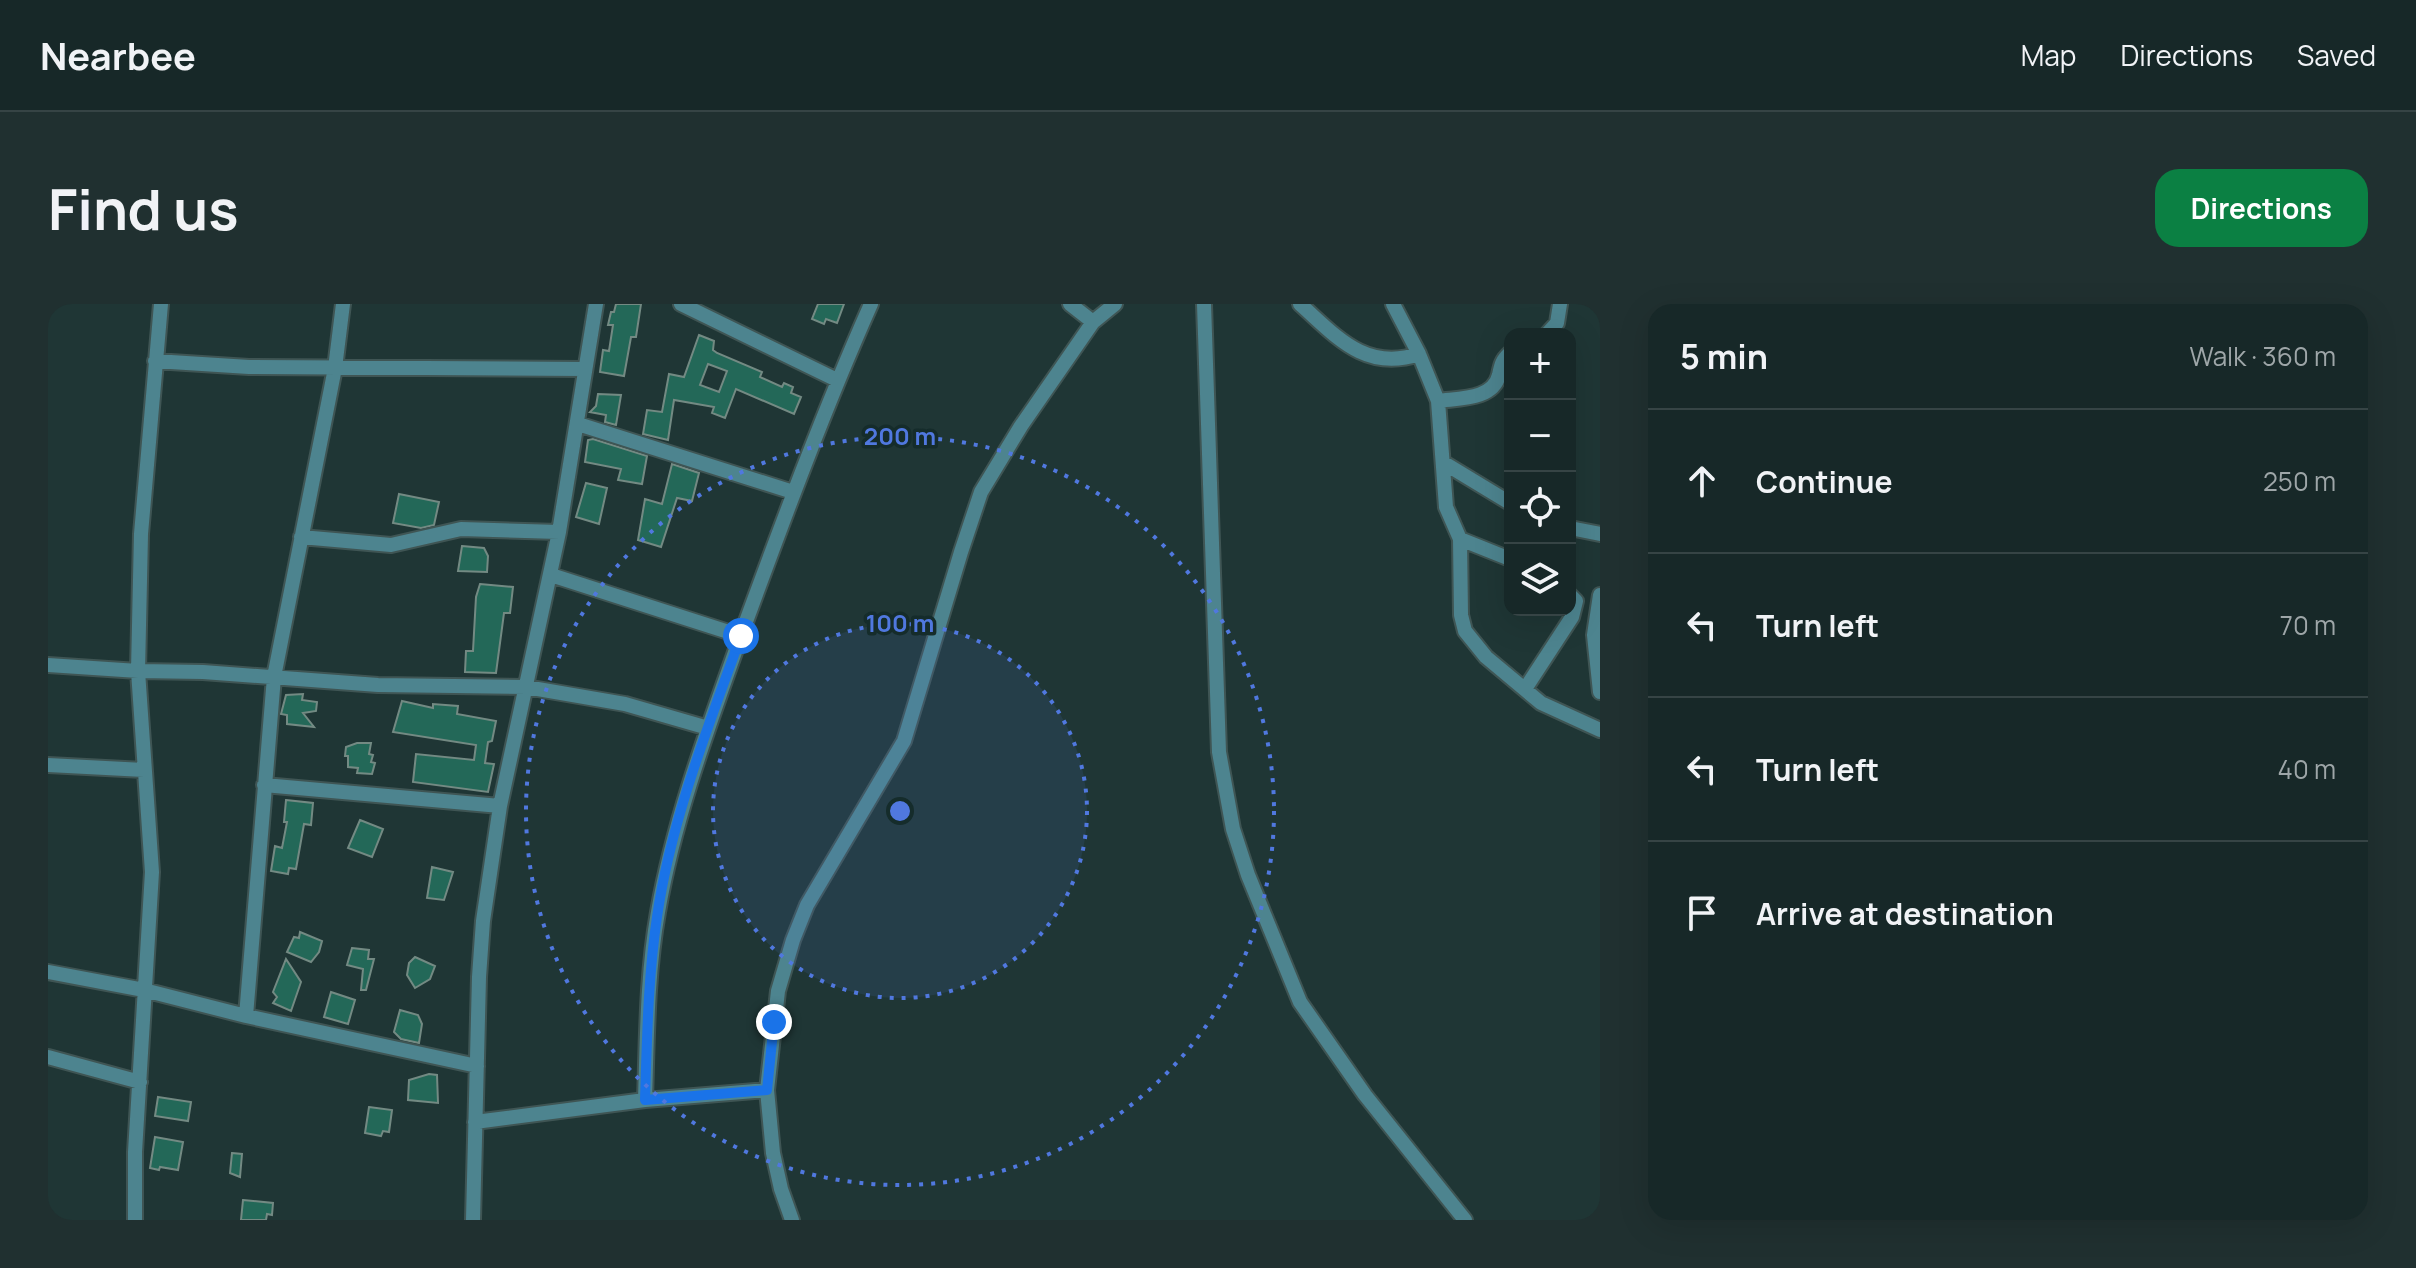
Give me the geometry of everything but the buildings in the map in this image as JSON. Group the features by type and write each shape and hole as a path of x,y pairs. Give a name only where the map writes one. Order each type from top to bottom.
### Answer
{"street":[{"path":"135,1220 152,872 138,671 141,534 161,304"},
{"path":"246,1016 274,677 335,368 343,304"},
{"path":"473,1220 480,953 500,806 551,575 596,304"},
{"path":"681,304 837,380"},
{"path":"645,1100 648,1007 657,915 671,846 708,728 793,492 871,304"},
{"path":"1070,304 1093,322"},
{"path":"792,1220 773,1153 767,1090 778,991 793,940 807,905 904,741 981,492 1021,426 1093,322 1115,304"},
{"path":"1204,304 1219,752 1233,829 1248,875 1300,1002 1365,1095 1465,1220"},
{"path":"1300,304 1358,352 1391,358 1419,354"},
{"path":"1393,304 1419,354 1438,401 1446,507 1460,539 1461,615 1465,631 1486,657 1549,708 1600,730"},
{"path":"1552,328 1557,323 1560,304"},
{"path":"1438,401 1487,392 1495,387 1504,360"},
{"path":"155,361 249,367 584,369"},
{"path":"578,424 793,492"},
{"path":"1444,463 1504,499"},
{"path":"301,537 384,546 461,529 559,532"},
{"path":"1576,529 1600,534"},
{"path":"1460,539 1504,557"},
{"path":"551,575 741,636"},
{"path":"1600,595 1594,635 1600,692"},
{"path":"1525,689 1572,616"},
{"path":"48,665 431,687 526,687 625,704 708,728"},
{"path":"48,765 144,770"},
{"path":"264,785 500,806"},
{"path":"48,972 144,990 246,1016 477,1066"},
{"path":"48,1057 140,1082"},
{"path":"475,1122 645,1100 767,1090"}],"route":[{"path":"741,636 708,728 671,846 662,886 652,950 645,1100 767,1090 774,1022"}]}
